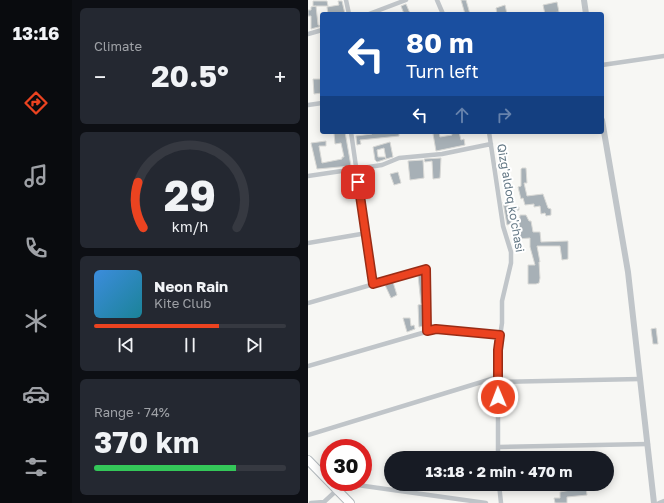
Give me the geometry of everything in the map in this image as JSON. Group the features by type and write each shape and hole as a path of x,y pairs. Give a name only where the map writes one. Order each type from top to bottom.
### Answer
{"main road":[{"path":"308,460 320,472"},
{"path":"338,491 350,503"}],"street":[{"path":"346,0 349,12"},
{"path":"374,12 406,0"},
{"path":"438,0 442,12"},
{"path":"584,0 586,12"},
{"path":"308,34 320,31"},
{"path":"604,65 664,56"},
{"path":"308,105 320,103"},
{"path":"604,132 628,272 654,503"},
{"path":"351,134 373,284"},
{"name":"Qizg'aldoq ko'chasi","path":"490,134 503,226 511,252 511,263 502,301 502,323 498,350 499,451"},
{"path":"308,176 382,165 399,158 442,154 491,144"},
{"path":"308,243 366,234"},
{"path":"308,303 426,269 427,331"},
{"path":"308,366 436,329 500,335"},
{"path":"308,435 498,380 640,379"},
{"path":"499,447 648,444"},
{"path":"372,487 486,503"},
{"path":"311,503 324,502 336,491"},
{"path":"499,491 500,503"},
{"path":"659,503 664,501"}],"building":[{"path":"461,0 466,0 469,12 464,12"},
{"path":"313,1 327,1 328,6 313,6"},
{"path":"338,1 342,1 345,12 328,12 327,7 339,5"},
{"path":"557,2 559,12 545,12 543,5"},
{"path":"406,4 410,12 403,12 401,6"},
{"path":"505,5 507,12 497,12 496,8"},
{"path":"316,6 318,25 320,27 311,29 311,16 308,16 308,10 311,10 311,7"},
{"path":"313,79 320,79 320,93 314,94"},
{"path":"334,134 345,134 351,166 317,169 311,143 326,141 326,146 319,146 322,163 342,159 342,157 344,157 341,143 335,144"},
{"path":"372,134 399,134 399,136 360,140 361,144 357,145 356,136"},
{"path":"433,134 439,134 440,137 460,134 461,140 464,139 465,145 436,151"},
{"path":"390,142 393,157 377,162 375,160 373,147","holes":["384,148 386,159 385,157 378,157 377,150"]},
{"path":"441,158 440,178 433,179 432,161 425,162 424,159"},
{"path":"423,160 424,178 410,180 408,161"},
{"path":"522,168 526,168 527,183 524,183 527,196 543,194 548,208 551,209 551,215 546,216 545,213 541,214 540,206 534,207 534,204 525,205 523,198 521,199 518,187 521,186"},
{"path":"398,172 401,183 394,185 390,174"},
{"path":"503,202 508,202 509,208 519,207 519,210 511,211 513,223 507,225"},
{"path":"520,215 526,215 529,221 531,221 533,232 540,232 541,242 568,241 568,259 562,260 560,246 537,246 540,262 540,278 539,283 536,284 528,284 528,265 535,265 530,247 530,238 517,239"},
{"path":"418,275 422,275 423,304 421,304"},
{"path":"393,282 397,295 391,298 385,285"},
{"path":"423,304 423,326 419,327 418,305"},
{"path":"403,318 410,318 411,326 414,325 415,329 407,332"},
{"path":"656,328 658,344 653,344 651,329"},
{"path":"586,491 587,495 567,497 567,503 555,503 554,498 560,498 560,492"}],"route":[{"path":"358,182 373,284 426,269 427,331 436,329 500,335 498,350 498,397"}]}
